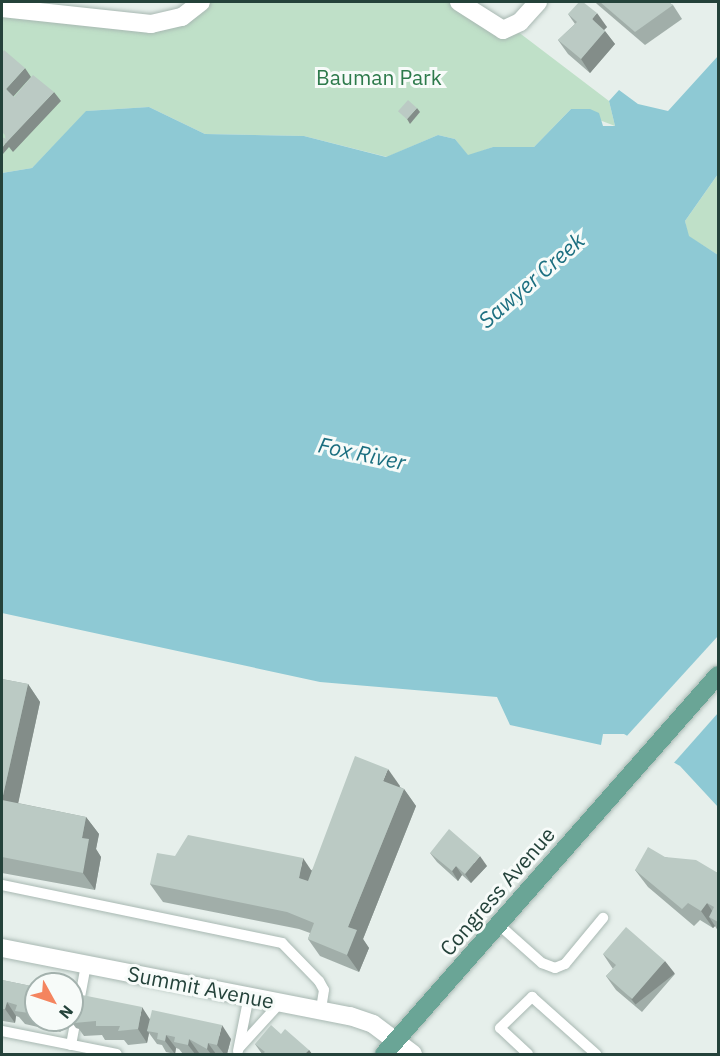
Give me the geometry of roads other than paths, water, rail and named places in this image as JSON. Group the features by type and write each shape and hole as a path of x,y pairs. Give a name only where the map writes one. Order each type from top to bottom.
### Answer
{"main road":[{"name":"Congress Avenue","path":"384,1054 718,675"}],"street":[{"path":"2,8 151,24 170,21 201,2"},
{"path":"459,2 503,30 520,22 538,2"},
{"name":"Summit Avenue","path":"2,948 321,1010 373,1024 413,1054"}],"lane":[{"path":"2,885 282,943 320,981 324,990 321,1010"},
{"path":"498,924 542,963 555,968 565,964 603,918"},
{"path":"71,1045 86,965"},
{"path":"238,1051 249,996"},
{"path":"528,1054 500,1028 532,997 596,1054"},
{"path":"238,1051 281,1002"},
{"path":"2,1031 117,1054"}],"water":[{"path":"718,56 718,174 685,221 689,236 718,255 718,807 680,766 624,734 603,734 601,745 510,725 497,697 320,682 2,613 2,173 32,168 86,111 149,107 205,134 304,136 386,157 438,135 455,139 468,155 493,147 534,147 571,109 590,109 599,113 603,126 615,126 609,101 619,90 638,104 668,111"}],"park label":[{"name":"Bauman Park","path":"379,77"}],"water label":[{"name":"Sawyer Creek","path":"531,280"},
{"name":"Fox River","path":"362,453"}]}
